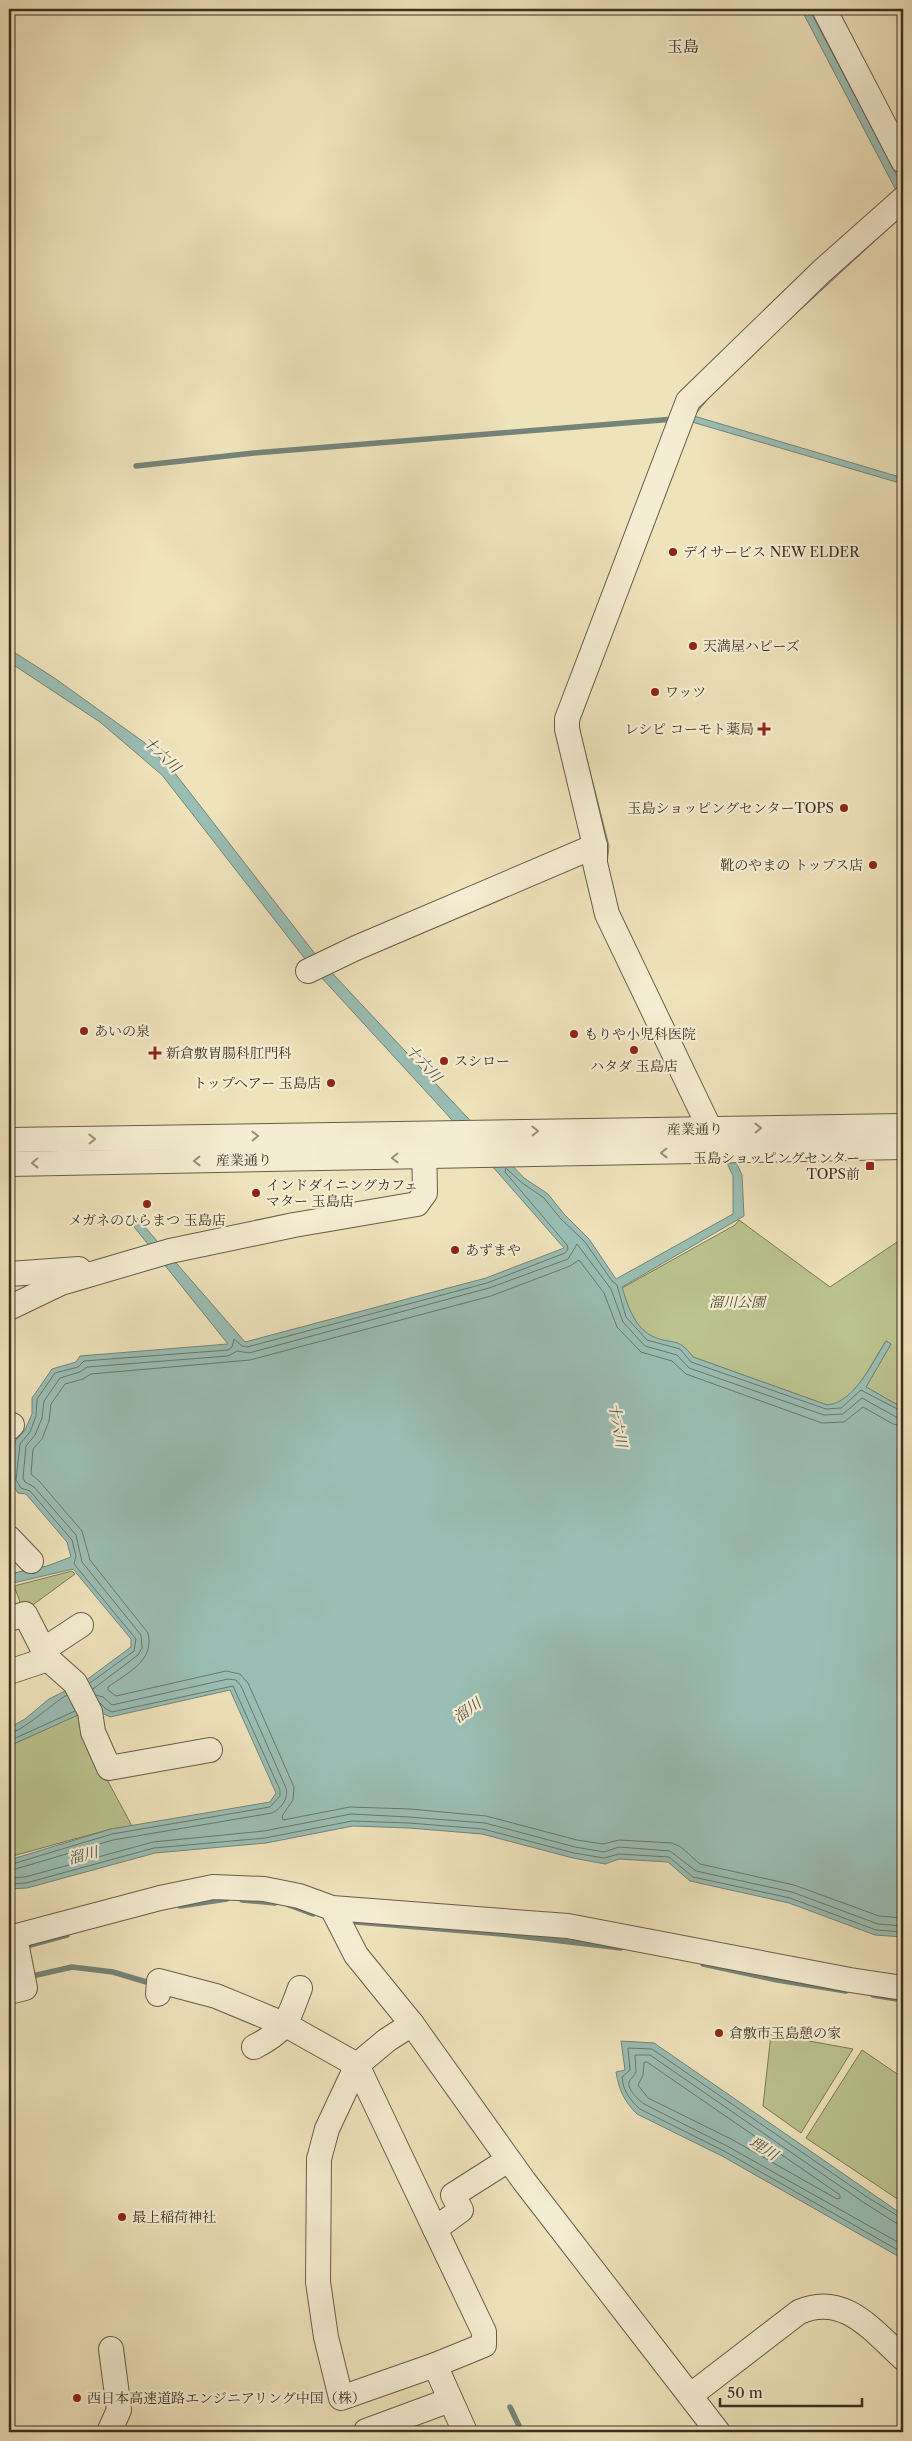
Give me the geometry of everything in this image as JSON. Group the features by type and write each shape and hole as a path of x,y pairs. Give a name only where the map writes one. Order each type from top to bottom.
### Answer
{"street":[{"path":"824,9 903,161"},
{"path":"710,1129 607,914 595,863 595,846 567,729 568,718 688,401 822,271 903,199"},
{"path":"317,967 356,948 595,846"},
{"name":"産業通り","path":"9,1140 903,1126"},
{"path":"9,1308 62,1282 206,1242 417,1204 425,1193 423,1134"},
{"name":"産業通り","path":"9,1164 903,1148"},
{"path":"9,1274 112,1267"},
{"path":"9,1538 31,1561"},
{"path":"9,1619 26,1614 46,1654 75,1683 90,1712 93,1732 109,1768 210,1750"},
{"path":"9,1672 46,1654 81,1625"},
{"path":"16,1960 160,1898 213,1887 264,1889 299,1896 332,1908 568,1926 850,1980 903,1988"},
{"path":"332,1908 356,1955 412,2024 508,2160 718,2432"},
{"path":"254,2047 282,2029 300,1988"},
{"path":"158,1989 216,1996 282,2029 355,2070 435,2229 484,2332 484,2345 435,2365 341,2398 326,2337 318,2282 319,2159 327,2129 355,2070 387,2040 412,2024"},
{"path":"435,2229 461,2210 453,2195 508,2160"},
{"path":"691,2395 799,2312 812,2306 826,2306 857,2316 903,2358"},
{"path":"109,2432 119,2410 111,2349"},
{"path":"435,2365 464,2432"},
{"path":"366,2431 450,2400"}],"green space":[{"name":"溜川公園","path":"739,1220 830,1287 903,1238 903,1408 866,1387 891,1344 886,1341 853,1392 839,1403 827,1405 693,1357 683,1346 653,1337 641,1328 629,1309 622,1288 735,1225"},
{"path":"72,1571 75,1574 30,1607 22,1607 14,1586"},
{"path":"82,1713 82,1733 132,1826 111,1829 9,1857 9,1746"},
{"path":"771,2034 853,2049 801,2133 763,2106"},
{"path":"862,2050 903,2078 903,2193 899,2200 806,2138"}],"water":[{"path":"801,9 809,9 903,187 903,215 721,383 694,416 903,478 903,484 692,422 579,722 609,846 607,864 618,908 742,1175 744,1216 622,1287 632,1314 640,1327 646,1332 659,1339 678,1343 693,1357 827,1405 837,1403 846,1397 862,1380 886,1341 891,1344 866,1387 903,1408 903,1937 875,1935 789,1903 690,1881 668,1862 619,1859 605,1864 573,1858 482,1834 409,1828 353,1826 266,1843 155,1853 27,1888 9,1889 9,1860 111,1829 270,1802 276,1793 230,1690 110,1717 102,1713 98,1706 9,1746 9,1728 25,1719 49,1699 85,1681 131,1647 131,1639 73,1569 9,1584 9,1574 47,1566 71,1557 67,1542 26,1494 18,1493 11,1482 15,1441 25,1430 32,1414 32,1398 52,1369 76,1362 80,1356 228,1344 131,1223 137,1218 245,1342 486,1278 564,1248 443,1110 309,964 162,775 100,722 9,662 9,649 53,677 145,743 174,772 319,959 524,1178 548,1194 564,1214 589,1239 616,1279 733,1214 733,1176 610,909 573,734 686,420 898,194"},
{"name":"理川","path":"621,2041 654,2043 903,2215 903,2259 722,2156 637,2114 625,2100 617,2078 616,2072 625,2070"}],"waterway":[{"path":"136,466 254,453 674,419"},
{"path":"180,1906 227,1899"},
{"path":"242,1900 275,1903"},
{"path":"289,1905 313,1914"},
{"path":"356,1922 502,1934 621,1948"},
{"path":"23,1947 67,1935"},
{"path":"703,1964 777,1980 846,1991"},
{"path":"28,1977 72,1967 113,1972 153,1984"},
{"path":"873,1995 903,2000"},
{"path":"510,2407 522,2432"}],"place":[{"name":"デイサービス NEW ELDER","path":"673,552"},
{"name":"天満屋ハピーズ","path":"693,646"},
{"name":"ワッツ","path":"655,692"},
{"name":"レシピ コーモト薬局","path":"764,729"},
{"name":"玉島ショッピングセンターTOPS","path":"844,808"},
{"name":"靴のやまの トップス店","path":"873,865"},
{"name":"あいの泉","path":"84,1031"},
{"name":"もりや小児科医院","path":"574,1034"},
{"name":"ハタダ 玉島店","path":"634,1050"},
{"name":"新倉敷胃腸科肛門科","path":"155,1053"},
{"name":"スシロー","path":"444,1061"},
{"name":"トップヘアー 玉島店","path":"331,1083"},
{"name":"玉島ショッピングセンター TOPS前","path":"870,1166"},
{"name":"インドダイニングカフェ マター 玉島店","path":"256,1193"},
{"name":"メガネのひらまつ 玉島店","path":"147,1204"},
{"name":"あずまや","path":"455,1250"},
{"name":"倉敷市玉島憩の家","path":"719,2033"},
{"name":"最上稲荷神社","path":"122,2217"},
{"name":"西日本高速道路エンジニアリング中国（株）","path":"77,2398"}],"district":[{"name":"玉島","path":"683,46"}],"water label":[{"name":"十六川","path":"162,754"},
{"name":"十六川","path":"424,1063"},
{"name":"十六川","path":"618,1425"},
{"name":"溜川","path":"467,1710"},
{"name":"溜川","path":"83,1855"}]}
